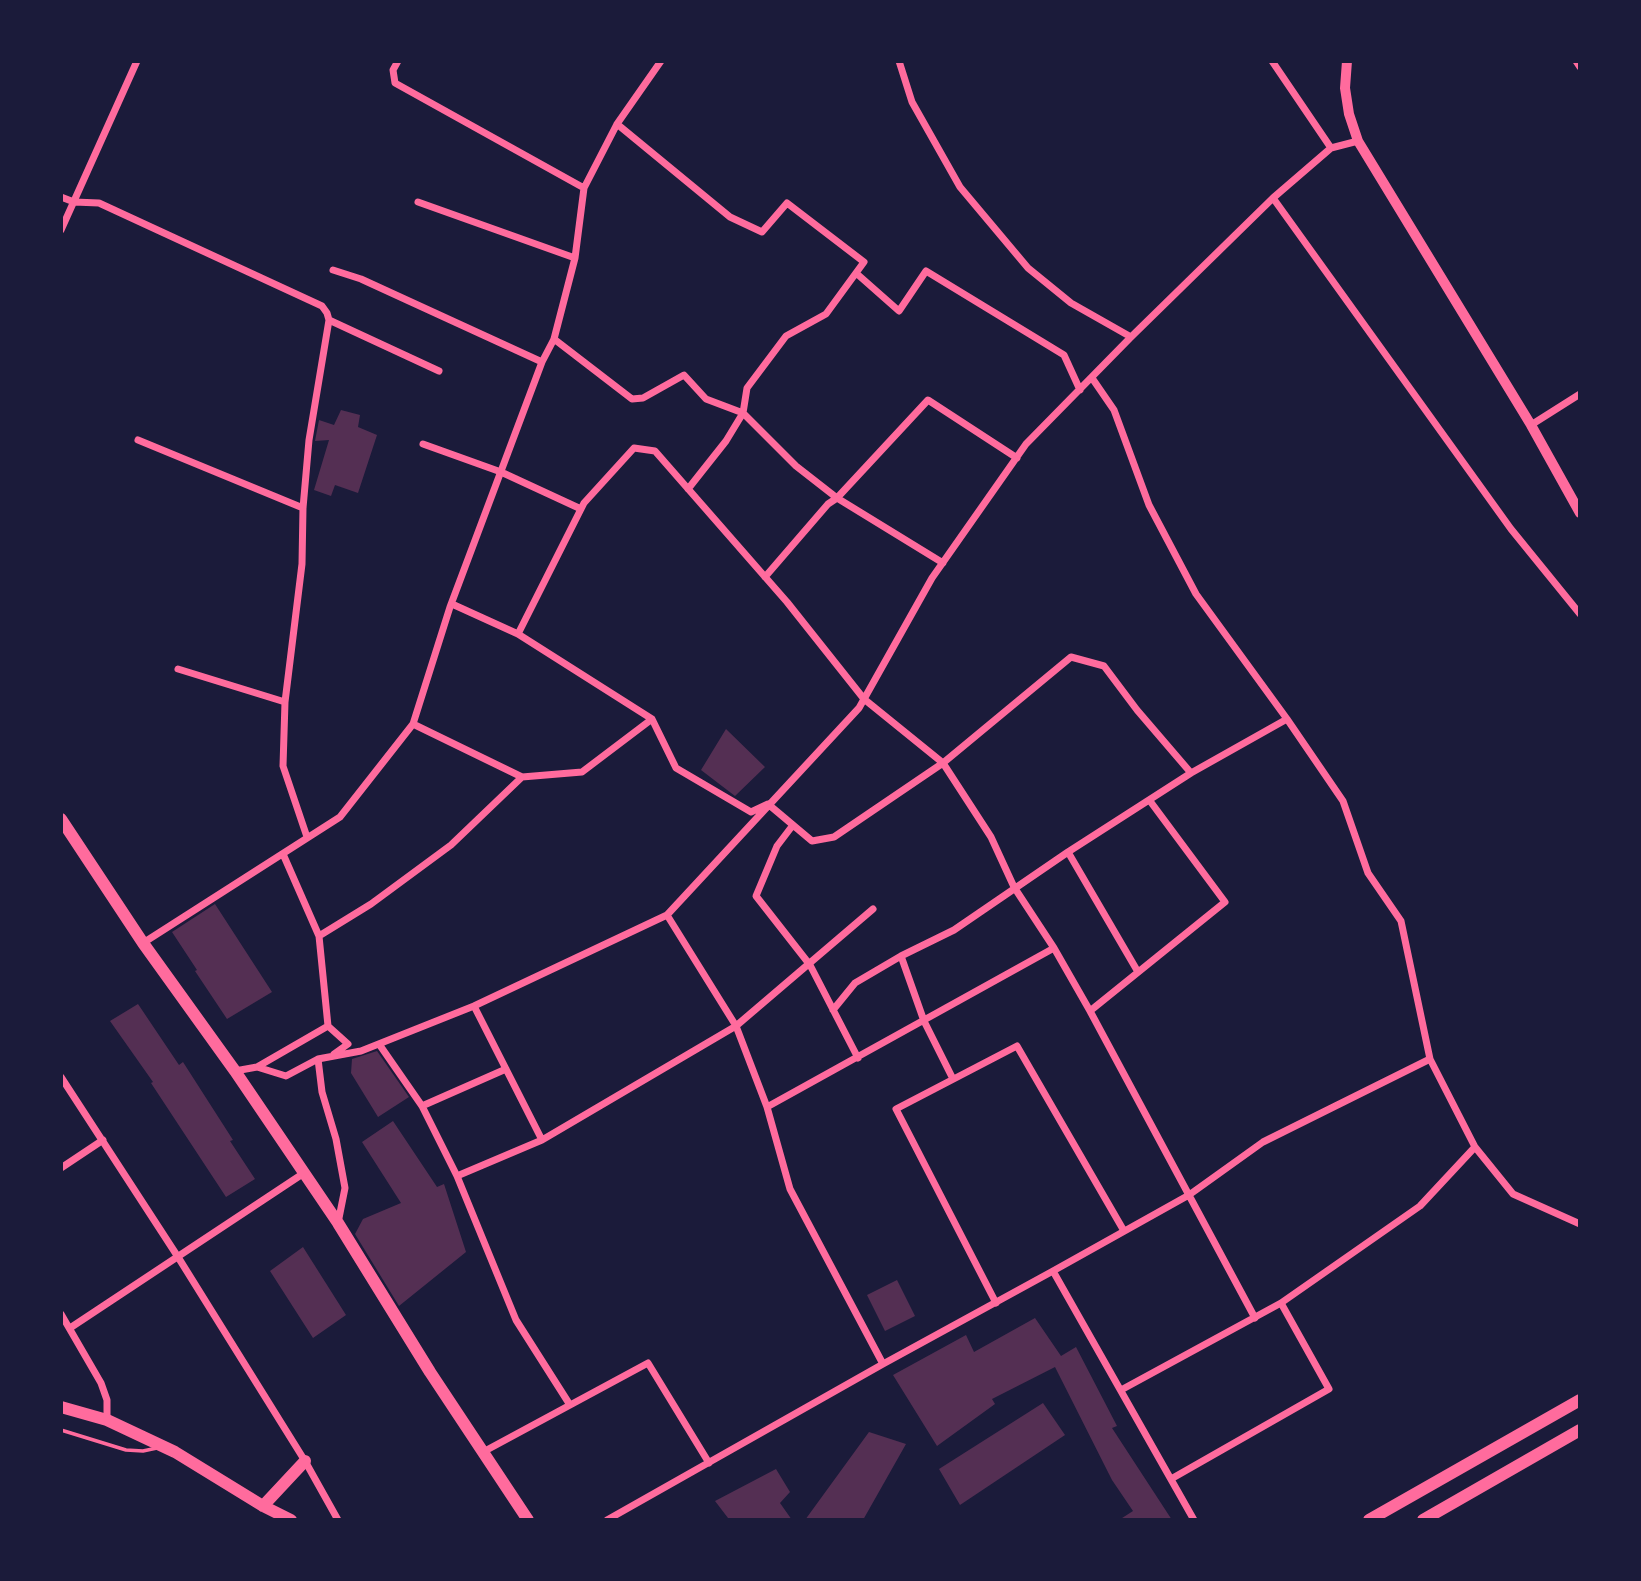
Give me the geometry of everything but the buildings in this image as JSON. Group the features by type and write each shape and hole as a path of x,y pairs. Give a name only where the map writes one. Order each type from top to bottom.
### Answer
{"main road":[{"path":"61,819 143,943 235,1071 338,1223 430,1372 528,1520"},
{"path":"1368,1520 1580,1401"},
{"path":"61,1408 107,1420 164,1447 291,1520"},
{"path":"1423,1520 1580,1430"},
{"path":"263,1506 305,1461"}],"street":[{"path":"61,230 136,61"},
{"path":"398,61 393,70 395,83 584,188"},
{"path":"143,943 340,817 413,724 452,604 542,362 554,339 575,258 584,188 617,124 661,61"},
{"path":"899,61 912,102 960,187 1028,268 1071,303 1131,337"},
{"path":"1272,61 1331,148"},
{"path":"1347,61 1345,88 1349,114 1358,141 1531,425 1580,513"},
{"path":"1576,61 1580,67"},
{"path":"617,124 730,217 762,232 788,203 864,262 826,314 786,335 747,388 743,413 726,441 688,489"},
{"path":"257,1067 286,1076 318,1059 360,1051 379,1044 474,1006 667,915 859,708 932,578 1026,444 1273,198 1331,148 1358,141"},
{"path":"61,197 74,202 99,203 322,306 329,320 309,440 303,508 302,564 285,702 283,766 307,837"},
{"path":"1273,198 1511,529 1580,614"},
{"path":"418,202 575,258"},
{"path":"333,270 361,279 542,362"},
{"path":"856,273 899,311 926,271 1064,355 1080,390"},
{"path":"329,320 439,371"},
{"path":"554,339 632,399 643,398 684,375 706,399 743,413 796,466 837,498 943,563"},
{"path":"1092,377 1114,410 1149,505 1196,594 1343,801 1367,873 1401,921 1430,1059 1475,1147 1513,1194 1580,1224"},
{"path":"1531,425 1580,394"},
{"path":"765,578 828,505 928,400 1017,458"},
{"path":"138,440 303,508"},
{"path":"424,444 501,472 581,509"},
{"path":"518,634 584,503 634,448 655,451 765,578 864,699 943,763 991,837 1014,887 1054,948 1090,1011 1255,1318"},
{"path":"452,604 518,634 652,719 676,768 751,812 768,804"},
{"path":"768,804 812,841 834,837 943,763 1071,657 1104,666 1137,710 1191,773"},
{"path":"178,668 285,702"},
{"path":"413,724 522,777 582,772 652,719"},
{"path":"832,1010 855,982 954,930 1014,887 1191,773 1287,719"},
{"path":"319,936 372,904 451,845 522,777"},
{"path":"1090,1011 1225,902 1150,801"},
{"path":"793,825 777,846 756,896 810,965 858,1058"},
{"path":"1068,852 1138,972"},
{"path":"283,854 319,936 328,1026 348,1044 333,1055"},
{"path":"457,1176 542,1140 736,1026 873,909"},
{"path":"667,915 736,1026 767,1107 790,1189 883,1364"},
{"path":"767,1107 1054,948"},
{"path":"901,956 924,1021 953,1079"},
{"path":"474,1006 542,1140"},
{"path":"235,1071 257,1067 328,1026"},
{"path":"379,1044 422,1106 457,1176 516,1320 570,1405"},
{"path":"996,1303 896,1108 1017,1046 1124,1231"},
{"path":"318,1059 322,1092 336,1139 345,1188 338,1223"},
{"path":"607,1520 1189,1195 1263,1142 1430,1059"},
{"path":"422,1106 506,1069"},
{"path":"61,1076 178,1257 305,1461 338,1520"},
{"path":"61,1168 103,1140"},
{"path":"1121,1390 1281,1303 1420,1206 1475,1147"},
{"path":"70,1328 304,1173"},
{"path":"1053,1271 1194,1520"},
{"path":"1171,1479 1329,1389 1281,1303"},
{"path":"61,1314 102,1383 107,1400 107,1420"},
{"path":"483,1452 648,1363 709,1463"}],"lane":[{"path":"61,1430 126,1450 143,1451 164,1447"}]}
